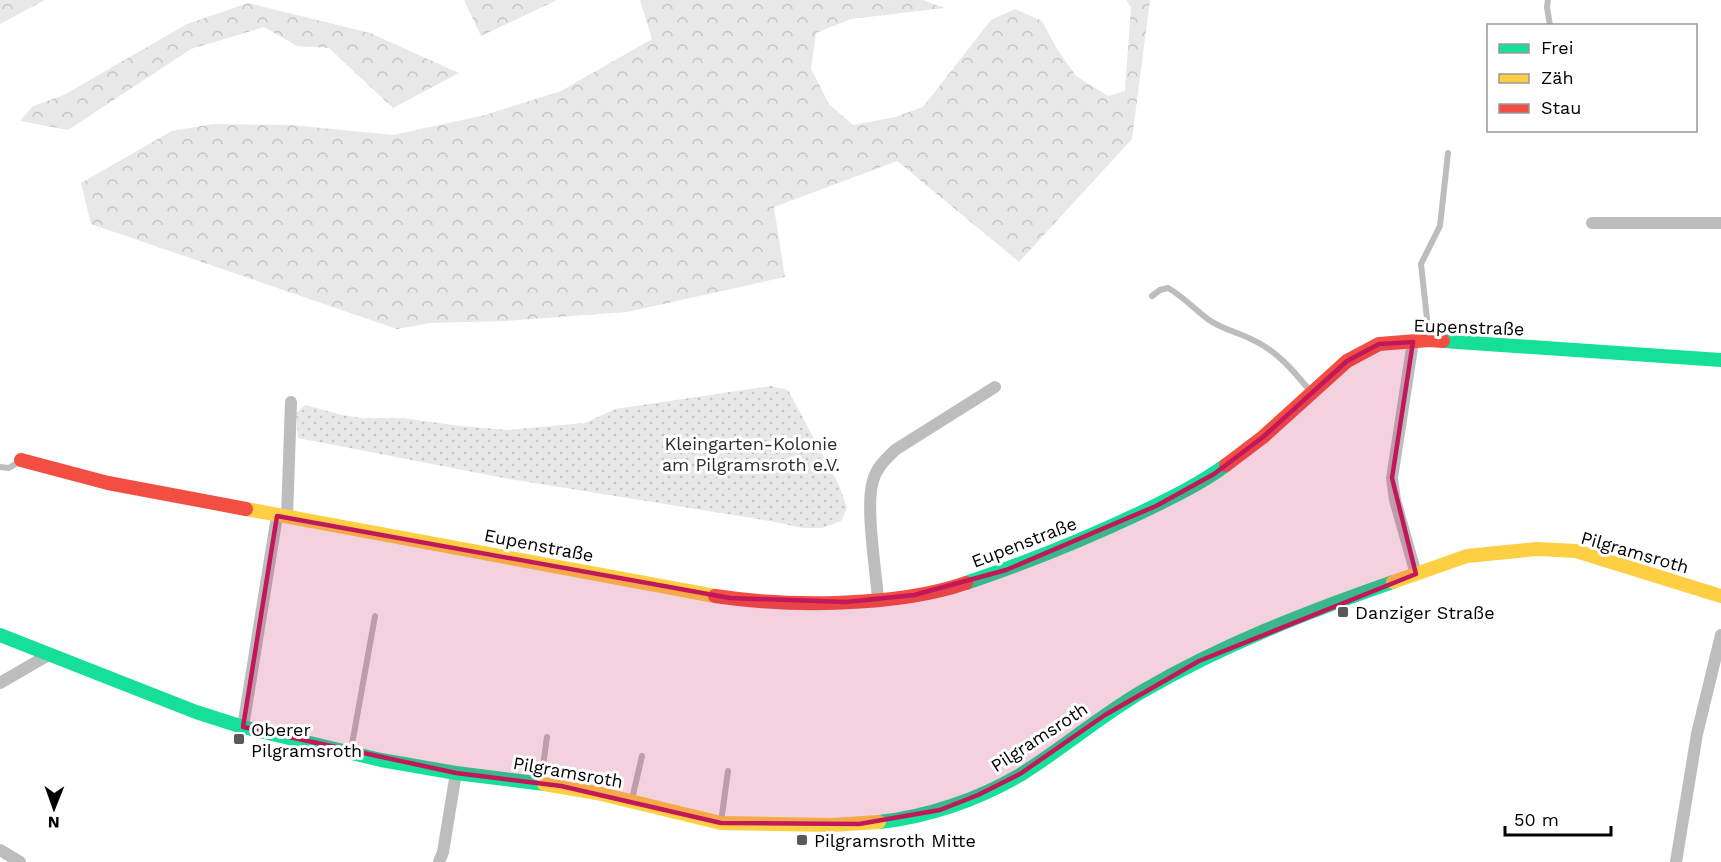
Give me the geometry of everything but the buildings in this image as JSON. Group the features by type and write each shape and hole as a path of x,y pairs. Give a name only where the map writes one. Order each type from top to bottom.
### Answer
{"street":[{"path":"1592,223 1721,223"},
{"name":"Eupenstraße","path":"21,460 108,483 282,517 730,598 846,602 914,595 961,585 1052,552 1156,506 1214,474 1263,436 1347,361 1379,344 1429,340 1721,360"},
{"path":"1413,342 1392,478 1395,500 1416,574"},
{"path":"879,599 870,502 873,481 882,463 895,450 994,387"},
{"path":"243,727 282,517 291,402"},
{"name":"Pilgramsroth","path":"0,635 196,712 243,727 350,753 456,773 540,783 597,793 721,823 826,825 859,824 940,810 978,795 1020,774 1144,690 1199,661 1278,625 1467,556 1537,549 1576,551 1721,596"},
{"path":"1676,862 1697,734 1721,635"},
{"path":"0,683 50,654"},
{"path":"439,862 443,852 456,773"},
{"path":"0,850 20,862"}],"lane":[{"path":"1548,0 1550,24"},
{"path":"1429,340 1421,264 1440,226 1448,153"},
{"path":"1152,296 1168,288 1182,296 1208,320 1261,344 1293,370 1312,394"},
{"name":"Eupenstraße","path":"0,467 9,468 21,460"},
{"path":"350,753 375,615"},
{"path":"540,783 547,737"},
{"path":"632,802 642,756"},
{"path":"721,823 728,771"}],"highlighted area":[{"path":"1413,342 1392,478 1416,574 1199,661 1105,715 1020,774 978,795 940,810 859,824 721,823 561,786 456,773 243,727 277,516 730,598 846,602 914,595 1006,570 1156,506 1214,474 1263,437 1347,361 1379,344"}],"green space":[{"path":"0,0 45,0 0,24"},
{"path":"464,0 557,0 481,36"},
{"path":"640,0 923,0 944,8 851,19 816,33 811,69 829,104 853,125 895,117 923,107 991,20 1015,9 1042,21 1057,49 1076,76 1108,96 1125,91 1131,7 1126,0 1150,0 1132,139 1019,262 897,161 774,207 785,277 627,312 505,321 430,323 397,329 91,224 81,183 172,131 213,124 291,125 393,135 485,115 561,91 652,39"},
{"path":"248,3 370,33 459,73 393,108 329,48 297,46 264,27 191,49 68,130 20,121 33,106 64,95 187,24"},
{"name":"Kleingarten-Kolonie am Pilgramsroth e.V.","path":"771,386 788,390 839,485 847,508 841,521 822,528 803,528 504,478 298,438 296,413 305,405 362,418 403,418 508,430 585,423 615,409"}],"traffic: fast":[{"path":"1443,341 1721,360"},
{"path":"966,583 1033,559 1121,522 1185,490 1226,465"},
{"path":"879,822 933,812 987,792 1020,775 1127,701 1173,674 1265,630 1393,582"},
{"path":"0,635 196,712 243,727 381,760 456,773 544,784"}],"traffic: slow":[{"path":"246,509 715,596"},
{"path":"1393,582 1467,556 1537,549 1576,551 1721,596"},
{"path":"544,784 597,793 721,823 832,825 879,822"}],"traffic: jam":[{"path":"1226,465 1263,437 1347,361 1379,344 1443,341"},
{"path":"21,460 108,483 246,509"},
{"path":"715,596 775,602 842,603 908,597 966,583"}],"place":[{"name":"Danziger Straße","path":"1343,612"},
{"name":"Oberer Pilgramsroth","path":"239,739"},
{"name":"Pilgramsroth Mitte","path":"802,840"}]}
